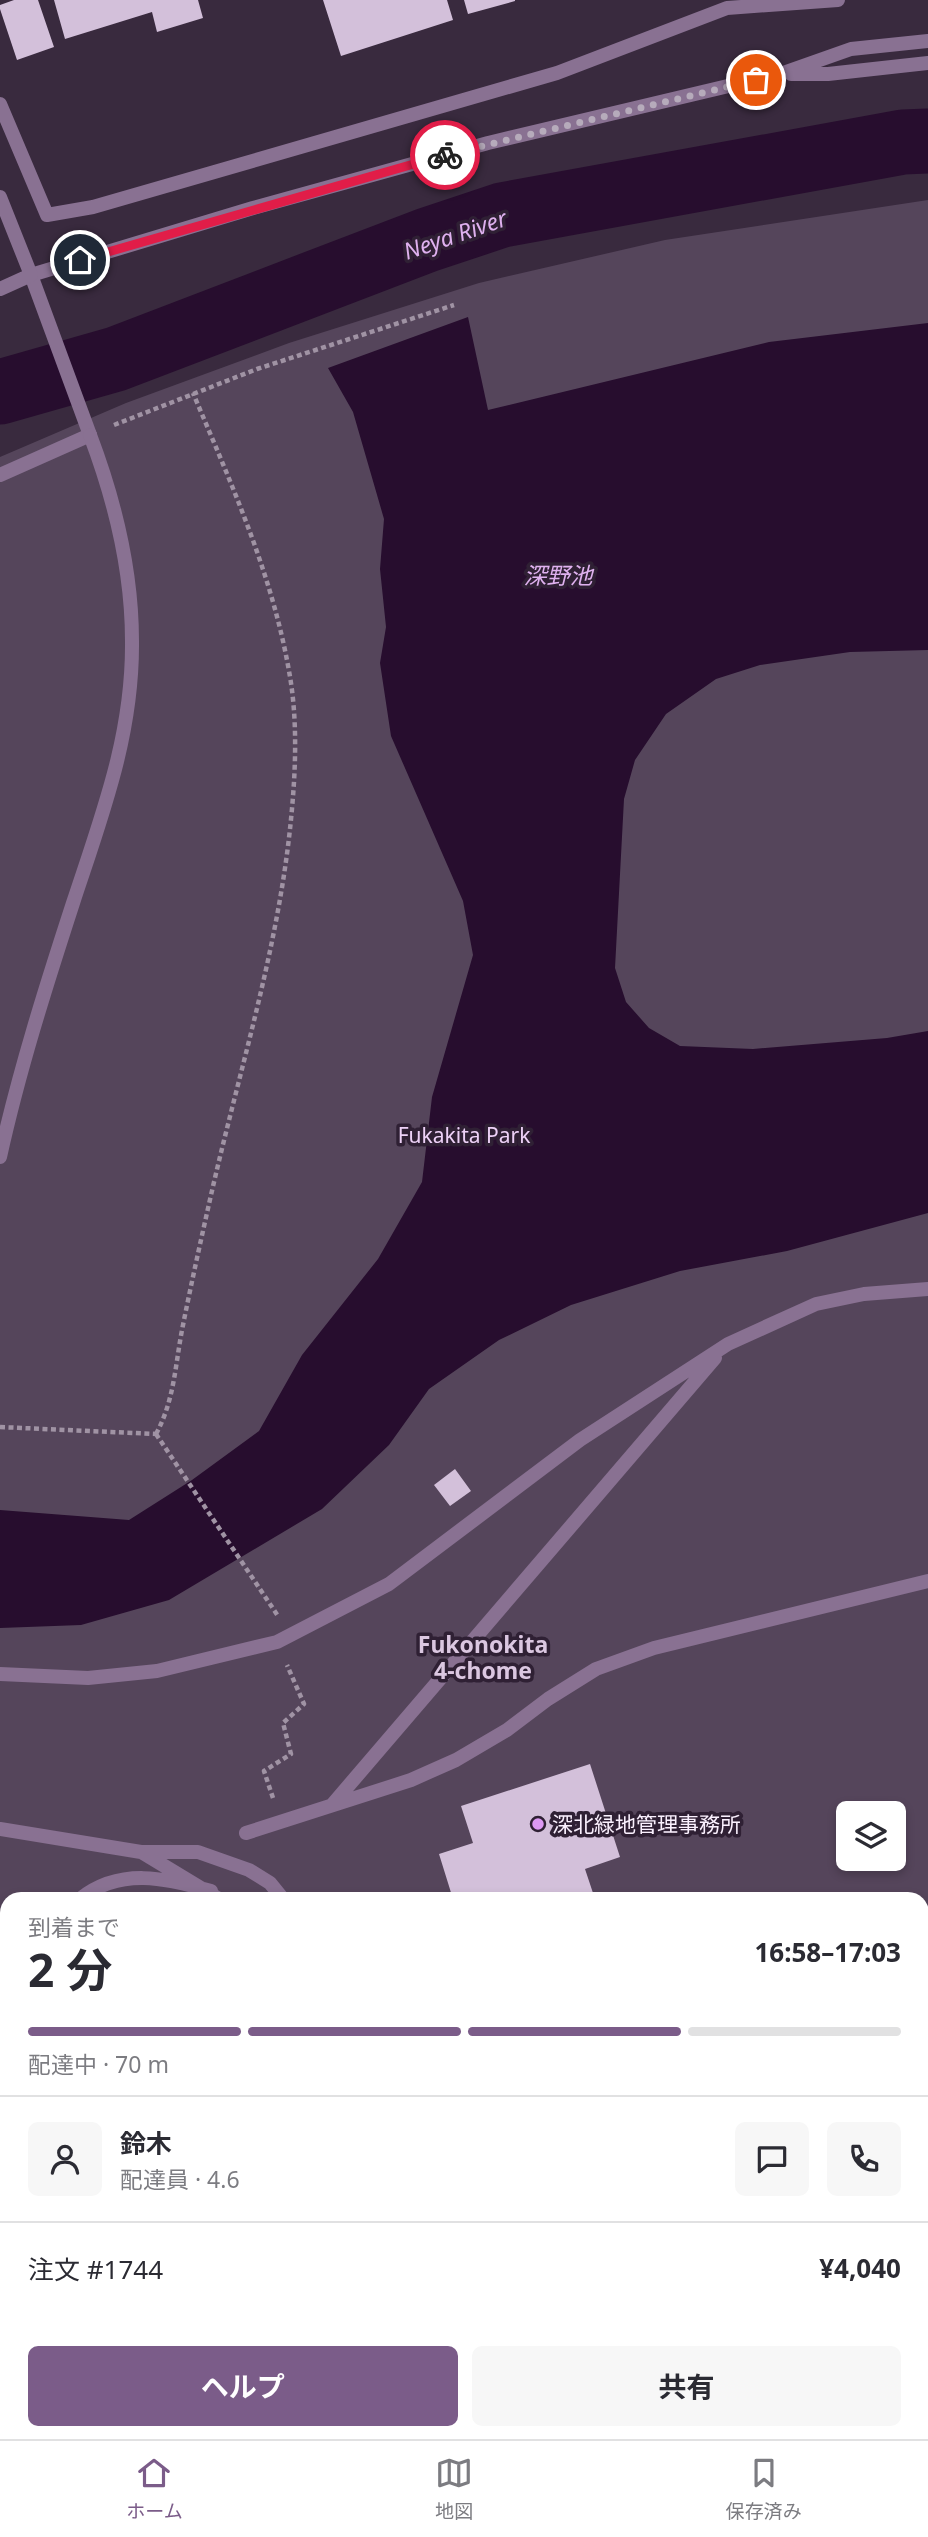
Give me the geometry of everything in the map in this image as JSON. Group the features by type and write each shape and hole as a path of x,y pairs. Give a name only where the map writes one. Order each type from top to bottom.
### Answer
{"street":[{"path":"0,104 47,215 93,207 557,73 727,4 838,0"},
{"path":"0,289 31,275 253,208 475,146 783,73 851,49 928,41"},
{"path":"783,73 828,74 928,63"},
{"path":"0,197 43,304 110,488 126,561 132,642 125,725 105,814 48,982 0,1157"},
{"path":"0,475 90,435"},
{"path":"0,1674 88,1678 157,1671 284,1638 389,1584 580,1440 728,1344 767,1323 816,1304 864,1294 928,1289"},
{"path":"331,1806 728,1344"},
{"path":"246,1833 411,1780 456,1760 507,1730 548,1699 596,1669 654,1647 928,1581"},
{"path":"0,1829 141,1852 198,1852 231,1861 270,1883 277,1892"},
{"path":"141,1852 210,1892"},
{"path":"92,1892 111,1881 143,1877 171,1879 207,1892"}],"path":[{"path":"90,435 193,393 454,305"},
{"path":"156,1434 171,1402 182,1328 209,1202 269,969 286,867 295,767 292,687 274,601 259,549 193,393"},
{"path":"0,1427 156,1434"},
{"path":"156,1434 255,1579 284,1638 304,1704 283,1723 291,1754 264,1771"}],"green space":[{"name":"Fukakita Park","path":"928,200 928,1892 0,1892 0,457 126,403 289,343 479,283 665,240"}],"water":[{"name":"深野池","path":"468,317 488,410 769,342 928,323 928,650 850,652 760,665 716,679 666,714 635,760 624,799 615,968 626,1002 649,1028 680,1046 753,1049 887,1038 928,1031 928,1213 787,1251 680,1271 571,1305 499,1340 429,1389 389,1445 322,1509 169,1600 81,1625 0,1628 0,1510 129,1520 192,1480 259,1431 302,1355 378,1259 422,1182 432,1097 473,955 463,901 391,736 380,663 386,627 380,569 384,519 353,412 328,368"}],"building":[{"path":"14,0 38,0 54,47 17,60 0,9 0,5"},
{"path":"54,0 198,0 203,18 157,32 152,12 65,39"},
{"path":"323,0 447,0 453,20 341,56"},
{"path":"464,0 515,0 515,1 468,14"},
{"path":"455,1469 471,1491 450,1506 434,1485"},
{"name":"深北緑地管理事務所","path":"590,1764 620,1857 585,1869 593,1892 451,1892 439,1854 473,1843 461,1806"}],"waterway":[{"name":"Neya River","path":"0,392 116,359 427,240 502,215 903,142 928,141"}],"way so far":[{"path":"445,155 756,80"}],"place":[{"name":"深北緑地管理事務所","path":"538,1824"}],"district":[{"name":"Fukonokita 4-chome","path":"483,1657"}],"route":[{"path":"80,260 253,208 445,155"}]}
